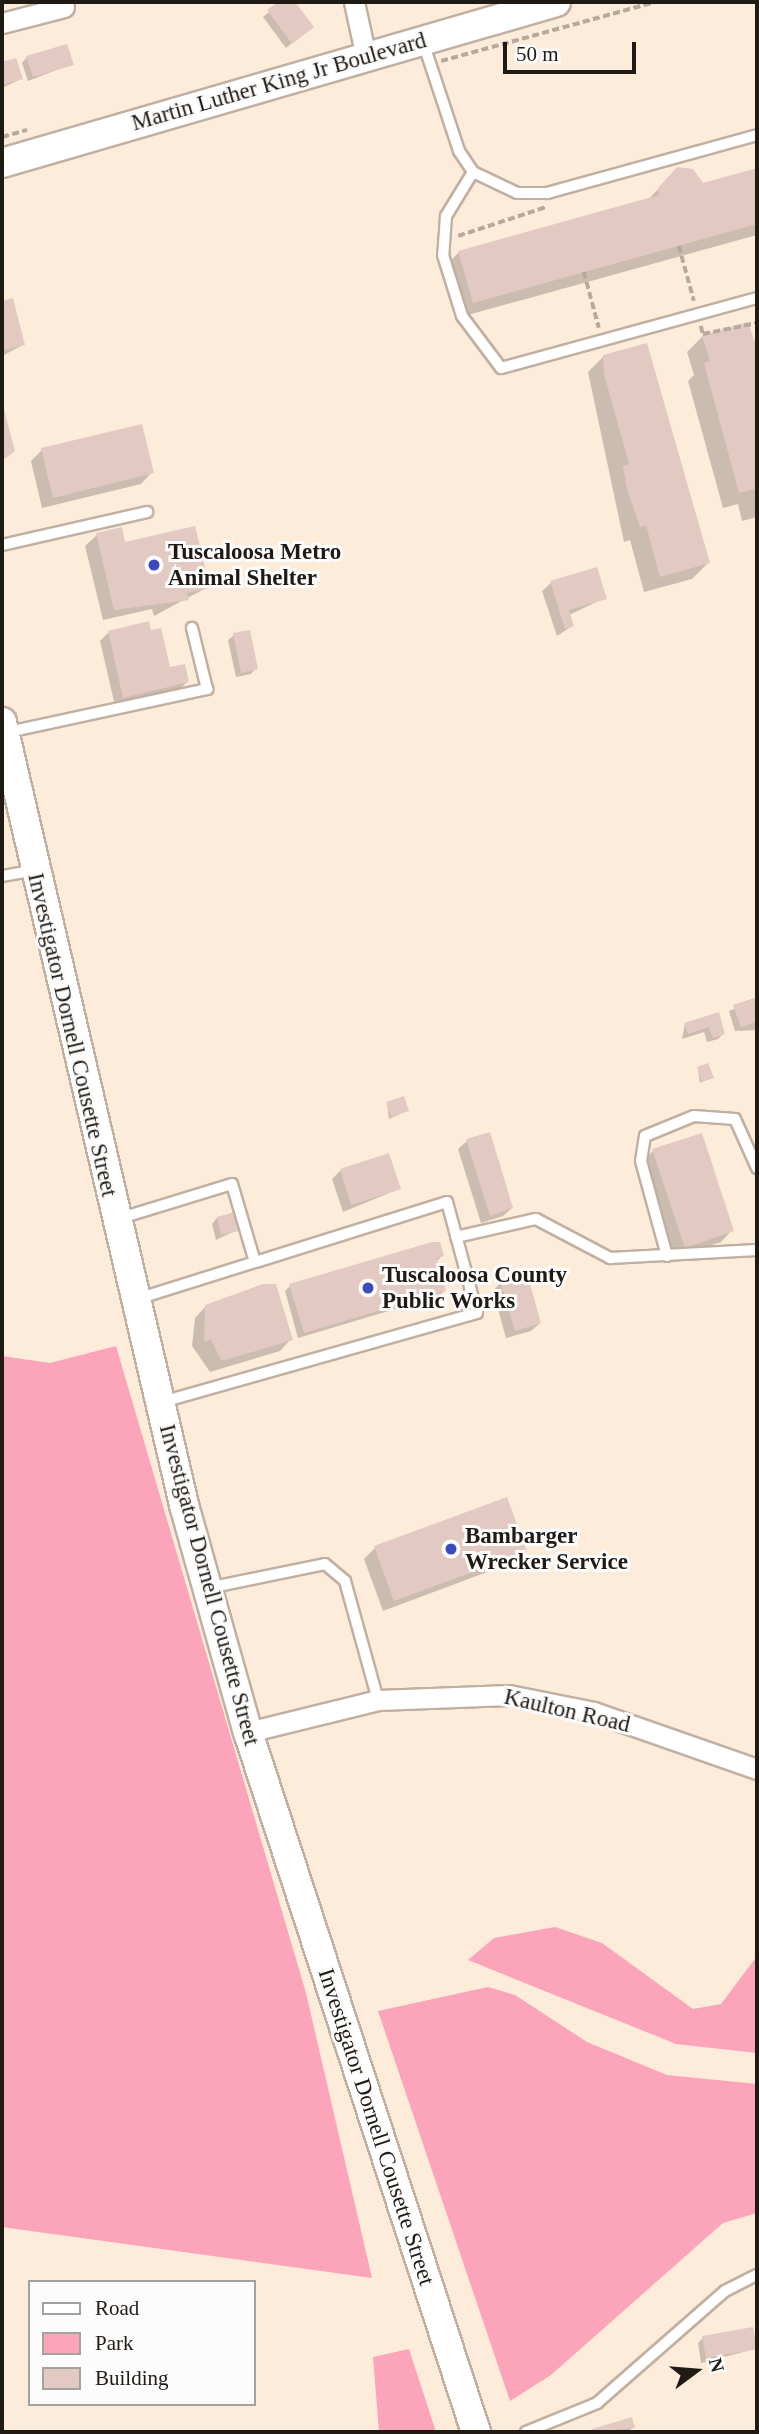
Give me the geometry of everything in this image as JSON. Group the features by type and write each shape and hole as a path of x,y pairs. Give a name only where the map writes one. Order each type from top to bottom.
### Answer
{"main road":[{"name":"Martin Luther King Jr Boulevard","path":"2,163 556,2"},
{"name":"Investigator Dornell Cousette Street","path":"3,727 133,1300 208,1588 248,1732 476,2432"}],"street":[{"path":"354,2 366,57"},
{"path":"2,23 64,7"},
{"name":"Kaulton Road","path":"248,1732 379,1700 465,1693 530,1698 635,1725 757,1769"}],"lane":[{"path":"423,40 446,121 473,172 517,193 547,193 757,135"},
{"path":"473,172 446,216 443,255 462,316 501,368 757,298"},
{"path":"2,545 147,512"},
{"path":"3,727 207,689 192,628"},
{"path":"2,876 34,870"},
{"path":"667,1256 641,1160 645,1136 694,1116 735,1119 757,1168"},
{"path":"114,1220 232,1184 255,1262"},
{"path":"133,1300 447,1202 477,1313 159,1403"},
{"path":"456,1237 536,1219 610,1258 757,1250"},
{"path":"208,1588 325,1564 345,1581 379,1700"},
{"path":"526,2432 597,2403 725,2291 757,2275"}],"path":[{"path":"453,243 462,231 553,205"},
{"path":"584,272 600,330 612,327"},
{"path":"683,307 708,300"}],"green space":[{"path":"116,1346 306,1993 372,2278 2,2227 2,1356 50,1363"},
{"path":"555,1927 602,1943 693,2009 721,2004 757,1956 757,2053 676,2044 468,1960 494,1938"},
{"path":"488,1987 515,1995 587,2042 667,2075 757,2084 757,2213 723,2223 551,2375 510,2401 378,2011"},
{"path":"409,2349 436,2432 379,2432 373,2357"}],"building":[{"path":"278,2 295,2 314,27 292,44 267,10"},
{"path":"67,44 74,65 33,77 26,56"},
{"path":"16,58 23,79 2,85 2,62"},
{"path":"677,167 693,169 703,183 757,168 757,224 473,303 458,251 659,195 658,188"},
{"path":"13,298 25,345 2,351 2,301"},
{"path":"748,322 757,348 756,499 754,489 739,493 704,363 710,361 702,335"},
{"path":"647,343 710,563 660,577 646,525 640,527 627,489 623,466 629,464 604,374 603,355"},
{"path":"2,402 15,451 2,461"},
{"path":"142,424 154,473 53,498 41,448"},
{"name":"Tuscaloosa Metro Animal Shelter","path":"195,526 210,588 187,593 189,600 114,610 96,533 122,527 125,542"},
{"path":"597,567 607,599 569,610 574,626 565,629 550,581"},
{"path":"149,621 151,630 161,628 170,667 185,664 189,682 123,698 108,631"},
{"path":"250,630 258,669 241,673 233,633"},
{"path":"757,997 757,1022 741,1027 733,1005"},
{"path":"719,1012 725,1034 713,1038 709,1027 688,1034 684,1023"},
{"path":"708,1063 714,1078 702,1082 697,1067"},
{"path":"404,1096 409,1111 391,1117 386,1102"},
{"path":"490,1132 513,1208 490,1216 466,1139"},
{"path":"702,1133 734,1231 685,1248 652,1149"},
{"path":"389,1153 401,1189 351,1205 340,1169"},
{"path":"235,1212 239,1231 221,1235 217,1217"},
{"name":"Tuscaloosa County Public Works","path":"432,1242 440,1242 444,1256 437,1258 446,1291 304,1333 289,1284"},
{"path":"527,1273 541,1323 515,1331 500,1281"},
{"path":"263,1284 276,1284 293,1340 222,1361 211,1340 204,1341 205,1305"},
{"name":"Bambarger Wrecker Service","path":"507,1497 527,1552 394,1601 374,1546"},
{"path":"753,2327 757,2349 706,2358 702,2336"},
{"path":"632,2417 635,2428 593,2432 592,2429"}],"place":[{"name":"Tuscaloosa Metro Animal Shelter","path":"154,565"},
{"name":"Tuscaloosa County Public Works","path":"368,1288"},
{"name":"Bambarger Wrecker Service","path":"451,1549"}]}
